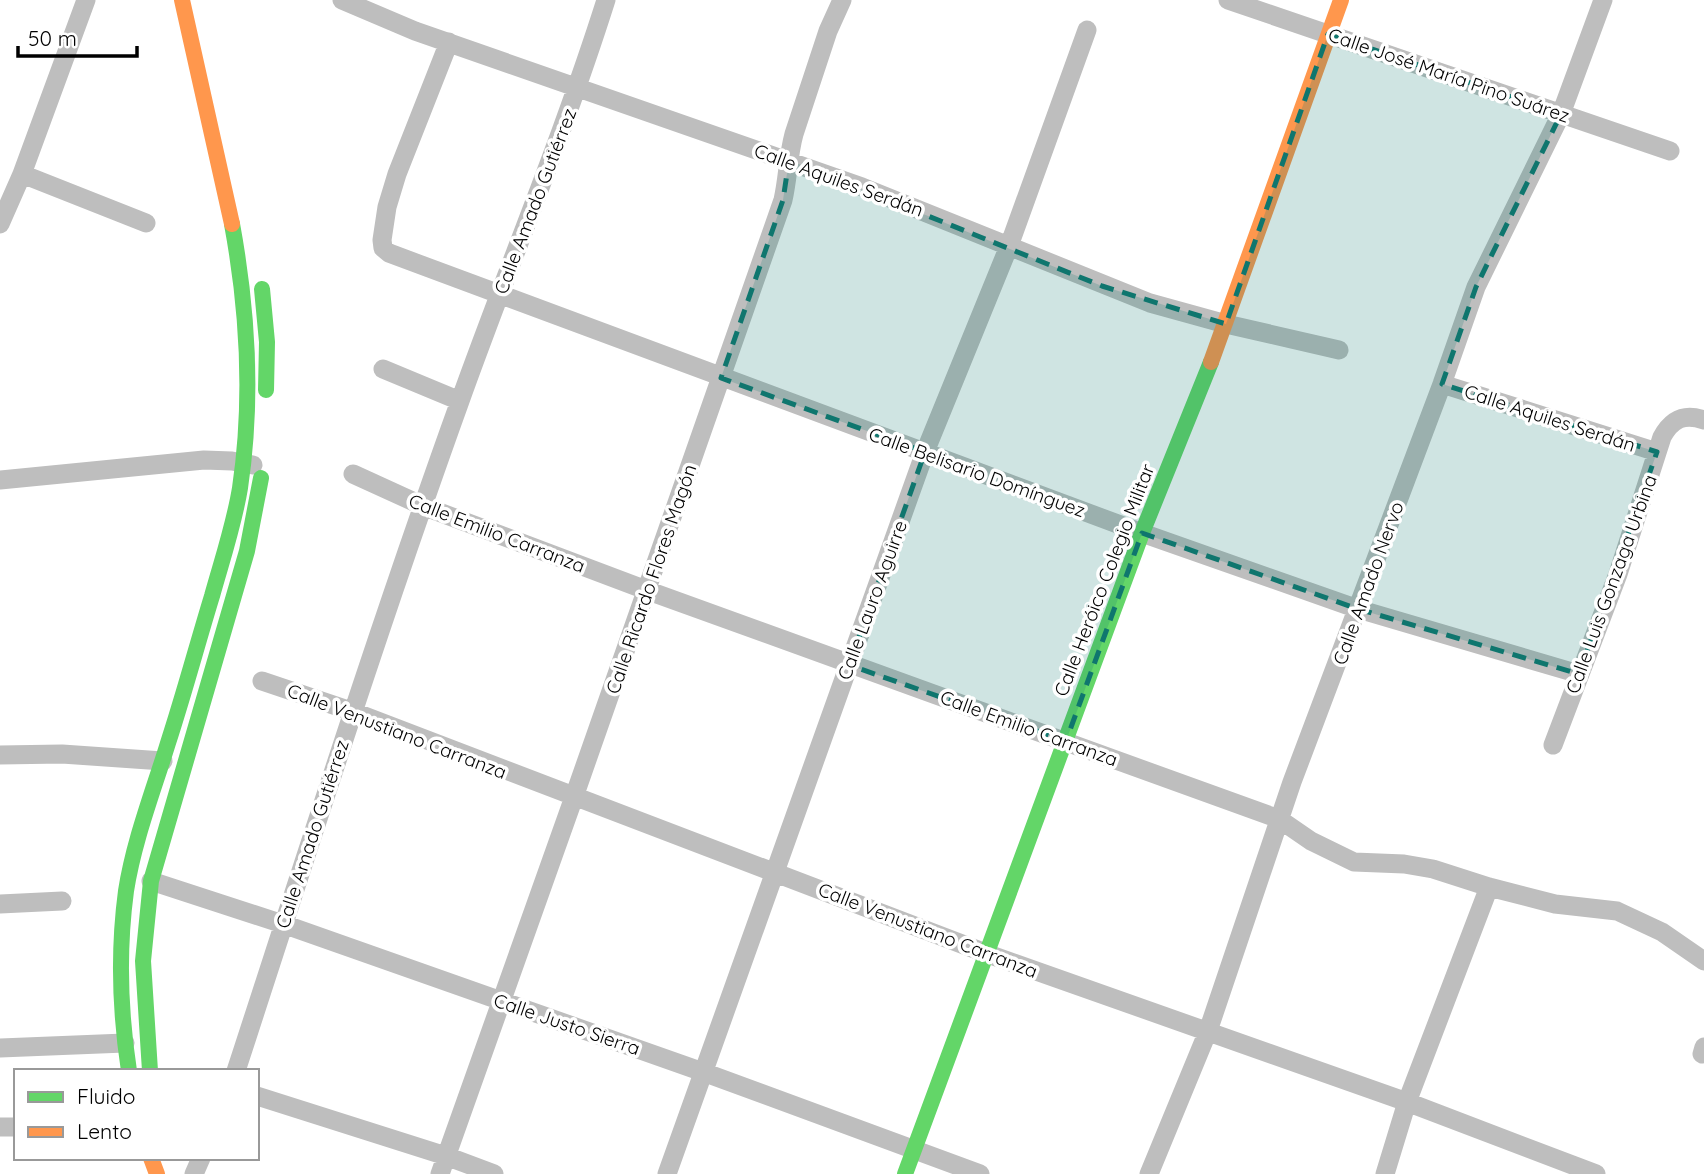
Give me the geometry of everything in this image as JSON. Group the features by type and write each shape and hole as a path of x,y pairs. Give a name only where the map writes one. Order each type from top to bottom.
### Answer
{"main road":[{"path":"150,1069 143,961 151,881 249,541 256,462 246,365 243,293 215,148 182,0"},
{"name":"Calle Heróico Colegio Militar","path":"905,1174 1142,533 1226,324 1341,0"},
{"path":"260,275 267,342 266,406"},
{"path":"129,1069 121,968 124,911 138,836 163,761 235,511 256,462"}],"street":[{"path":"0,224 22,174 86,0"},
{"name":"Calle Aquiles Serdán","path":"343,0 398,25 862,187 1102,286 1150,303 1339,350"},
{"name":"Calle Amado Gutiérrez","path":"237,1069 351,711 460,401 578,87 606,0"},
{"name":"Calle Ricardo Flores Magón","path":"443,1165 783,200 794,134 828,31 842,0"},
{"name":"Calle José María Pino Suárez","path":"1228,0 1670,151"},
{"name":"Calle Amado Nervo","path":"1149,1174 1208,1031 1279,819 1443,384 1476,287 1560,114 1603,0"},
{"name":"Calle Lauro Aguirre","path":"667,1174 925,452 1009,246 1087,30"},
{"name":"Calle Belisario Domínguez","path":"449,42 397,174 383,227 383,248 397,257 1142,533 1358,609 1579,674"},
{"path":"22,174 146,223"},
{"path":"383,369 460,401"},
{"name":"Calle Aquiles Serdán","path":"1443,384 1657,452"},
{"name":"Calle Luis Gonzaga Urbina","path":"1553,745 1618,574 1657,452 1669,424 1686,417 1704,420"},
{"path":"0,480 183,461 256,462"},
{"name":"Calle Emilio Carranza","path":"353,474 423,506 646,590 1279,819 1311,841 1354,862 1404,864 1433,869 1555,904 1617,911 1662,932 1704,961"},
{"name":"Calle Venustiano Carranza","path":"262,681 351,711 988,954 1407,1102 1596,1174"},
{"path":"0,755 62,754 163,761"},
{"name":"Calle Justo Sierra","path":"151,881 502,1001 981,1174"},
{"path":"1385,1174 1407,1102 1489,887"},
{"path":"0,904 62,901"},
{"path":"0,1048 125,1043"},
{"path":"259,1097 443,1165 494,1174"}],"highlighted area":[{"path":"1328,34 1561,114 1476,287 1442,384 1657,452 1579,674 1358,609 1142,533 1066,741 849,665 925,452 721,378 783,200 789,160 1102,286 1226,324"}],"traffic: fast":[{"path":"129,1069 122,1004 121,959 123,914 129,872 228,542 240,488 246,422 247,356 242,290 232,224"},
{"path":"262,289 267,342 266,390"},
{"path":"905,1174 1142,533 1211,362"},
{"path":"150,1069 143,961 151,881 247,551 261,478"}],"traffic: slow":[{"path":"182,0 232,224"},
{"path":"1211,362 1341,0"},
{"path":"152,1160 157,1174"}]}
